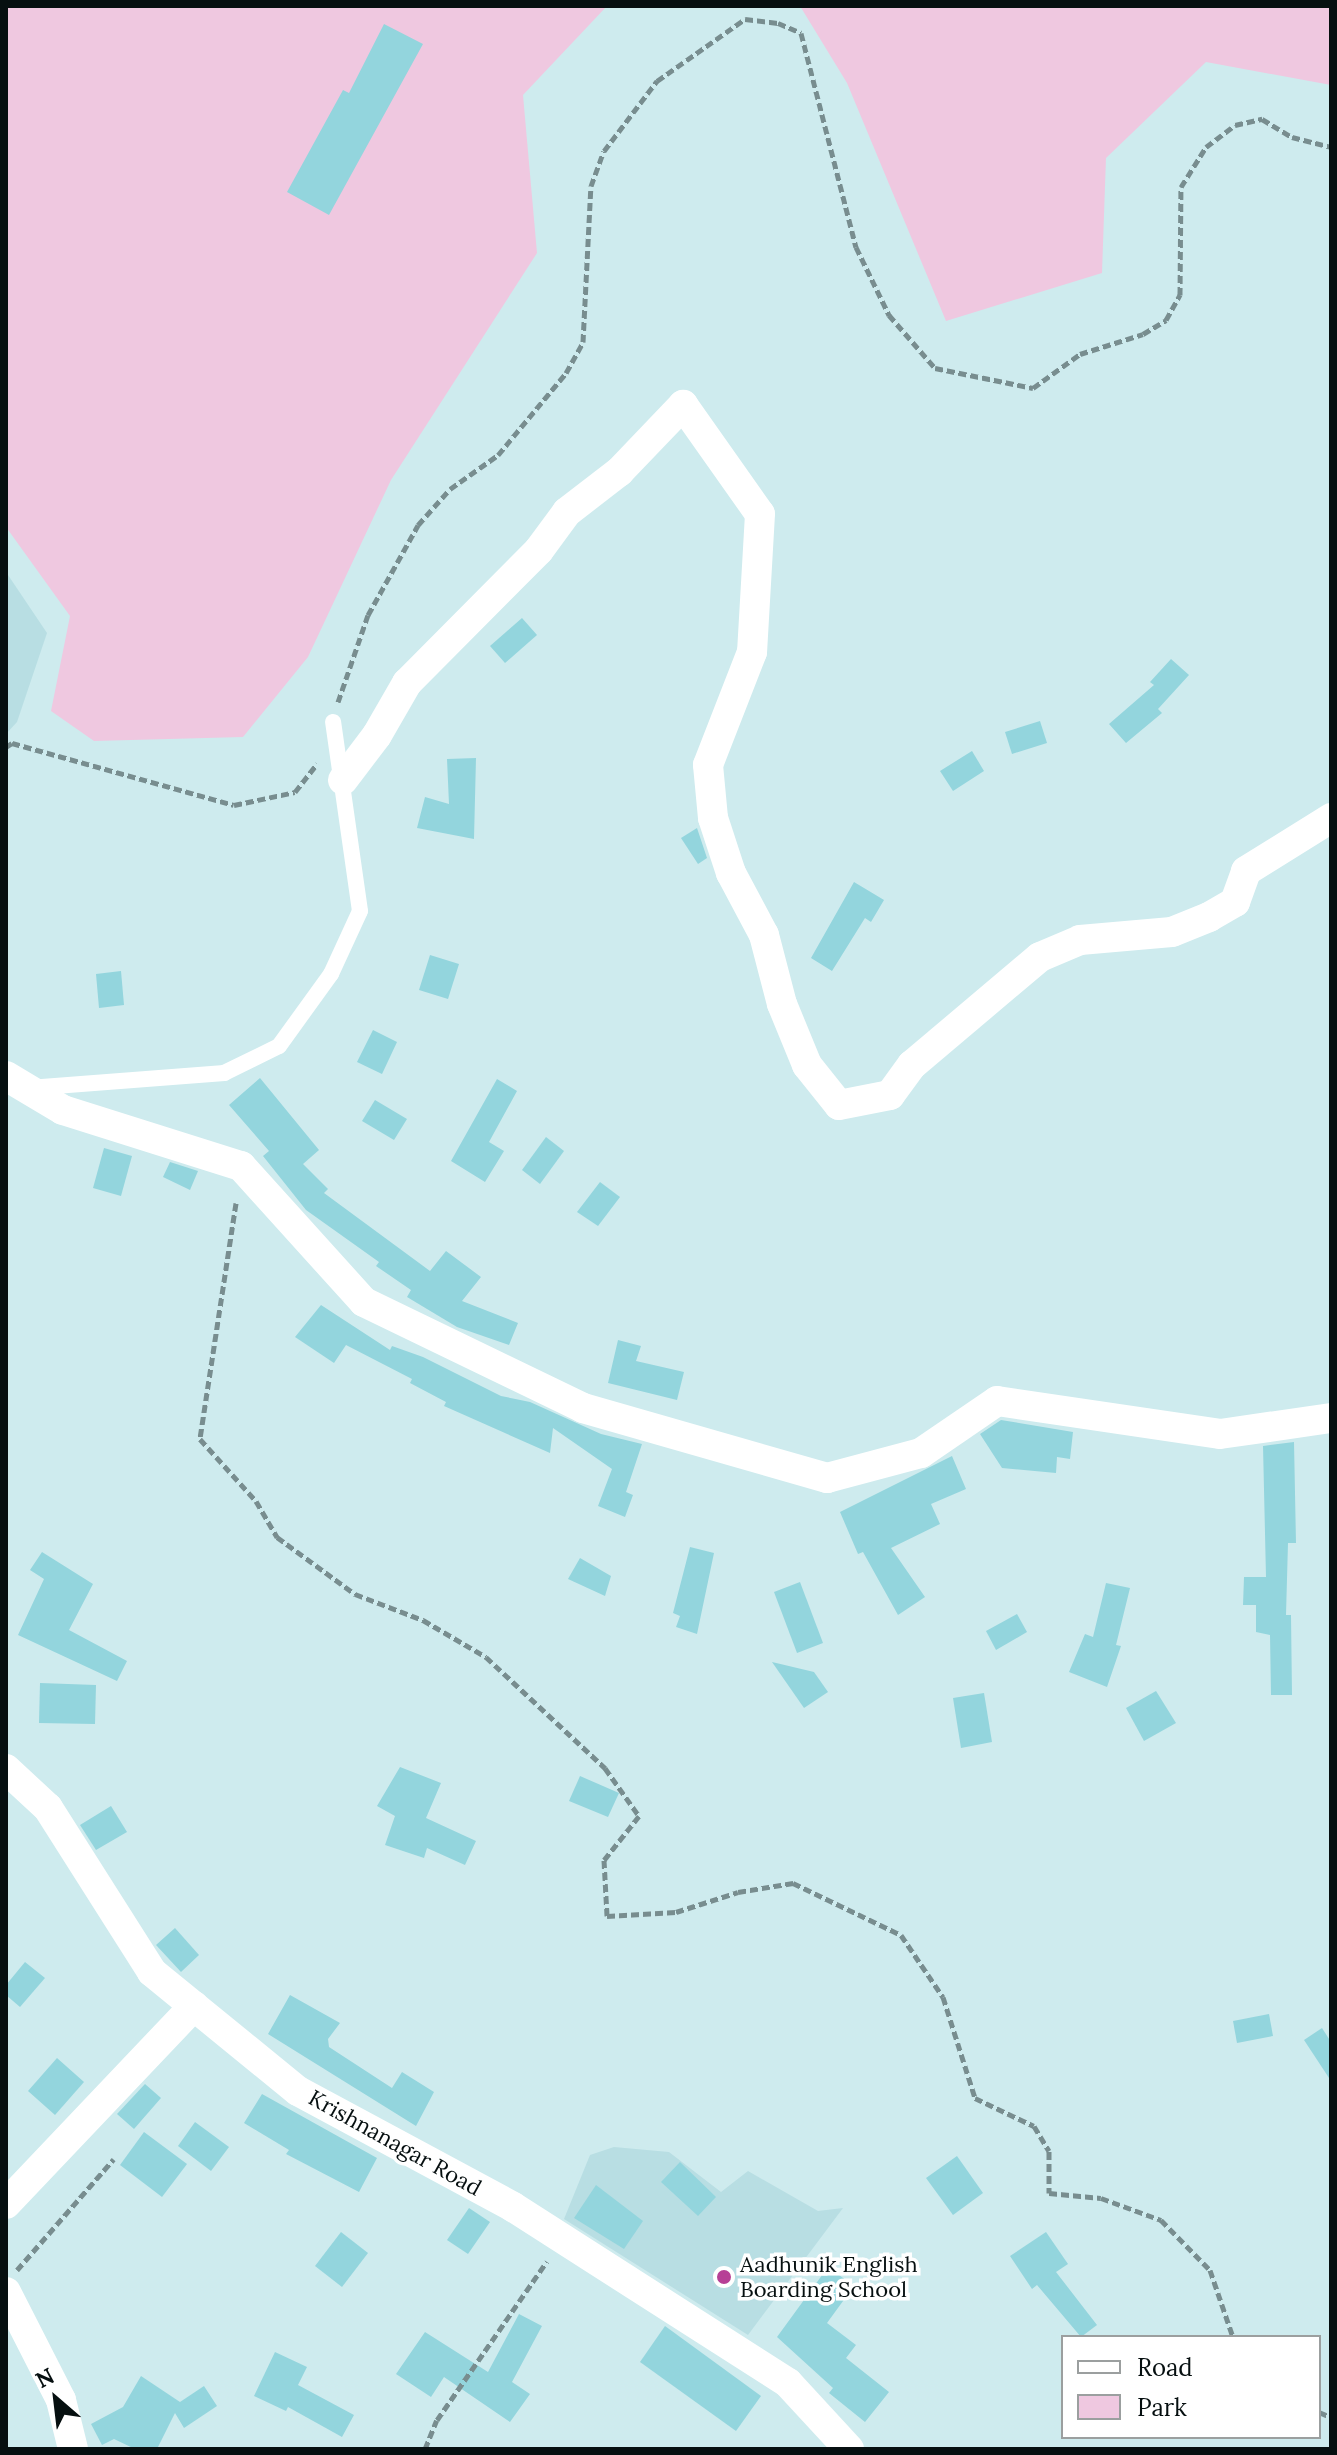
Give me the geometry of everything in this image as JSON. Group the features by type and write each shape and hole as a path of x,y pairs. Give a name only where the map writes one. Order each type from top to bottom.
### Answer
{"street":[{"path":"343,780 377,735 407,683 539,550 567,512 619,472 683,405 760,514 761,577 752,652 708,765 713,818 731,873 764,935 782,1004 807,1065 839,1105 890,1095 912,1065 1040,957 1080,940 1172,932 1209,917 1235,902 1246,871 1331,818"},
{"path":"17,1083 63,1110 241,1166 364,1302 583,1408 827,1478 921,1453 997,1401 1220,1434 1331,1418"},
{"name":"Krishnanagar Road","path":"6,1769 48,1808 152,1972 298,2091 513,2207 788,2383 849,2449"},
{"path":"6,2204 194,2006"},
{"path":"6,2292 61,2400 73,2449"}],"lane":[{"path":"17,1083 224,1073 279,1046 331,974 360,911 333,722"}],"path":[{"path":"9,745 234,805 295,792 321,759 368,615 418,525 450,489 498,455 566,373 583,342 591,186 604,151 657,81 745,19 778,23 801,33 856,247 889,315 935,368 1033,388 1080,354 1143,334 1166,320 1180,295 1181,187 1206,147 1235,125 1262,119 1292,137 1331,147"},
{"path":"241,1166 200,1439 256,1501 277,1537 355,1594 423,1620 486,1657 605,1768 639,1816 604,1860 607,1916 676,1912 738,1892 793,1883 901,1935 943,1997 975,2098 1034,2126 1049,2151 1049,2193 1101,2198 1161,2220 1210,2270 1232,2335"},
{"path":"6,2283 114,2159"},
{"path":"425,2449 437,2420 561,2240"}],"shaded area":[{"path":"6,572 47,633 17,722 6,734"},
{"name":"Aadhunik English Boarding School","path":"614,2147 669,2152 721,2192 748,2171 818,2211 843,2208 748,2335 564,2219 590,2155"}],"green space":[{"path":"6,6 607,6 523,95 537,253 391,480 308,657 243,737 94,741 51,711 70,616 6,527"},
{"path":"800,6 1331,6 1331,85 1206,62 1106,158 1102,273 946,321 847,83"}],"building":[{"path":"384,24 423,44 329,215 287,192 343,90 349,93"},
{"path":"522,618 537,635 505,663 490,646"},
{"path":"1171,659 1189,675 1158,709 1162,713 1126,743 1109,724 1154,685 1150,682"},
{"path":"1040,721 1047,743 1012,754 1005,732"},
{"path":"972,751 984,771 953,791 940,771"},
{"path":"476,758 474,839 417,828 425,797 449,804 447,759"},
{"path":"697,828 707,858 698,864 681,838"},
{"path":"854,882 884,900 871,922 865,918 832,971 811,958"},
{"path":"430,955 459,964 448,999 419,990"},
{"path":"121,971 124,1005 99,1008 96,974"},
{"path":"373,1030 397,1042 382,1074 357,1062"},
{"path":"260,1078 319,1150 303,1164 328,1189 324,1193 430,1271 446,1251 481,1277 462,1301 518,1323 509,1345 457,1327 407,1297 411,1290 376,1266 379,1262 306,1210 263,1156 269,1151 229,1105"},
{"path":"497,1079 517,1091 489,1142 504,1151 485,1182 451,1161"},
{"path":"375,1100 407,1119 394,1140 362,1121"},
{"path":"546,1137 564,1151 540,1184 522,1170"},
{"path":"104,1148 132,1156 121,1196 93,1188"},
{"path":"170,1162 198,1171 190,1190 163,1177"},
{"path":"600,1182 620,1197 598,1226 577,1212"},
{"path":"321,1305 390,1350 392,1346 423,1357 501,1396 530,1402 601,1434 642,1444 626,1492 633,1495 625,1517 598,1506 612,1469 553,1428 550,1453 444,1406 446,1402 410,1383 412,1379 346,1345 334,1363 295,1337"},
{"path":"618,1340 641,1346 636,1361 684,1372 677,1400 608,1383"},
{"path":"1001,1420 1073,1432 1070,1459 1057,1457 1056,1473 1002,1468 980,1434"},
{"path":"1294,1442 1296,1543 1288,1543 1286,1615 1291,1615 1292,1695 1271,1695 1270,1635 1256,1632 1256,1605 1243,1605 1244,1577 1266,1577 1263,1446"},
{"path":"952,1456 966,1489 931,1504 940,1524 891,1548 925,1597 898,1615 863,1552 858,1554 840,1512"},
{"path":"690,1547 714,1553 697,1634 676,1627 680,1616 673,1613"},
{"path":"42,1552 93,1584 69,1630 127,1661 117,1681 18,1635 44,1579 30,1570"},
{"path":"580,1558 611,1576 605,1596 568,1579"},
{"path":"800,1582 823,1643 797,1653 774,1592"},
{"path":"1106,1583 1130,1588 1116,1645 1121,1646 1107,1687 1069,1672 1085,1634 1093,1637"},
{"path":"1017,1614 1027,1632 996,1650 986,1631"},
{"path":"772,1662 814,1672 828,1692 804,1708"},
{"path":"40,1683 96,1685 95,1724 39,1723"},
{"path":"1156,1691 1176,1723 1144,1741 1126,1708"},
{"path":"984,1693 992,1742 961,1748 953,1698"},
{"path":"400,1767 441,1783 426,1818 476,1841 465,1865 427,1848 424,1858 385,1845 395,1816 377,1806"},
{"path":"580,1776 619,1793 608,1817 569,1801"},
{"path":"111,1806 127,1832 96,1850 80,1825"},
{"path":"175,1928 199,1955 181,1972 156,1945"},
{"path":"25,1962 45,1978 20,2007 6,1995 6,1985"},
{"path":"290,1995 340,2023 328,2039 329,2047 392,2088 402,2072 434,2092 416,2126 268,2034"},
{"path":"1269,2014 1273,2036 1237,2043 1233,2021"},
{"path":"1322,2028 1331,2042 1331,2081 1304,2040"},
{"path":"57,2058 84,2082 55,2115 28,2091"},
{"path":"145,2084 161,2098 134,2129 117,2114"},
{"path":"262,2094 377,2158 359,2192 286,2154 289,2150 244,2123"},
{"path":"195,2122 229,2147 211,2171 178,2146"},
{"path":"144,2132 187,2164 162,2197 120,2165"},
{"path":"957,2156 983,2193 953,2215 926,2178"},
{"path":"680,2162 716,2197 698,2216 661,2182"},
{"path":"596,2185 643,2221 624,2249 574,2218"},
{"path":"469,2208 490,2222 468,2254 447,2240"},
{"path":"341,2232 368,2253 342,2287 315,2266"},
{"path":"1046,2232 1068,2264 1056,2272 1097,2325 1079,2335 1037,2285 1032,2289 1010,2256"},
{"path":"828,2267 854,2286 827,2323 856,2345 846,2358 889,2392 865,2422 829,2393 833,2388 777,2337"},
{"path":"519,2314 542,2326 512,2382 530,2394 510,2422 444,2377 431,2397 396,2374 425,2332 488,2372"},
{"path":"665,2326 761,2396 736,2431 640,2362"},
{"path":"275,2352 307,2367 298,2385 354,2415 342,2437 288,2407 286,2411 254,2396"},
{"path":"141,2376 180,2402 204,2386 217,2406 184,2428 175,2413 157,2449 135,2449 114,2439 102,2445 91,2424 123,2407"}],"place":[{"name":"Aadhunik English Boarding School","path":"724,2277"}]}
